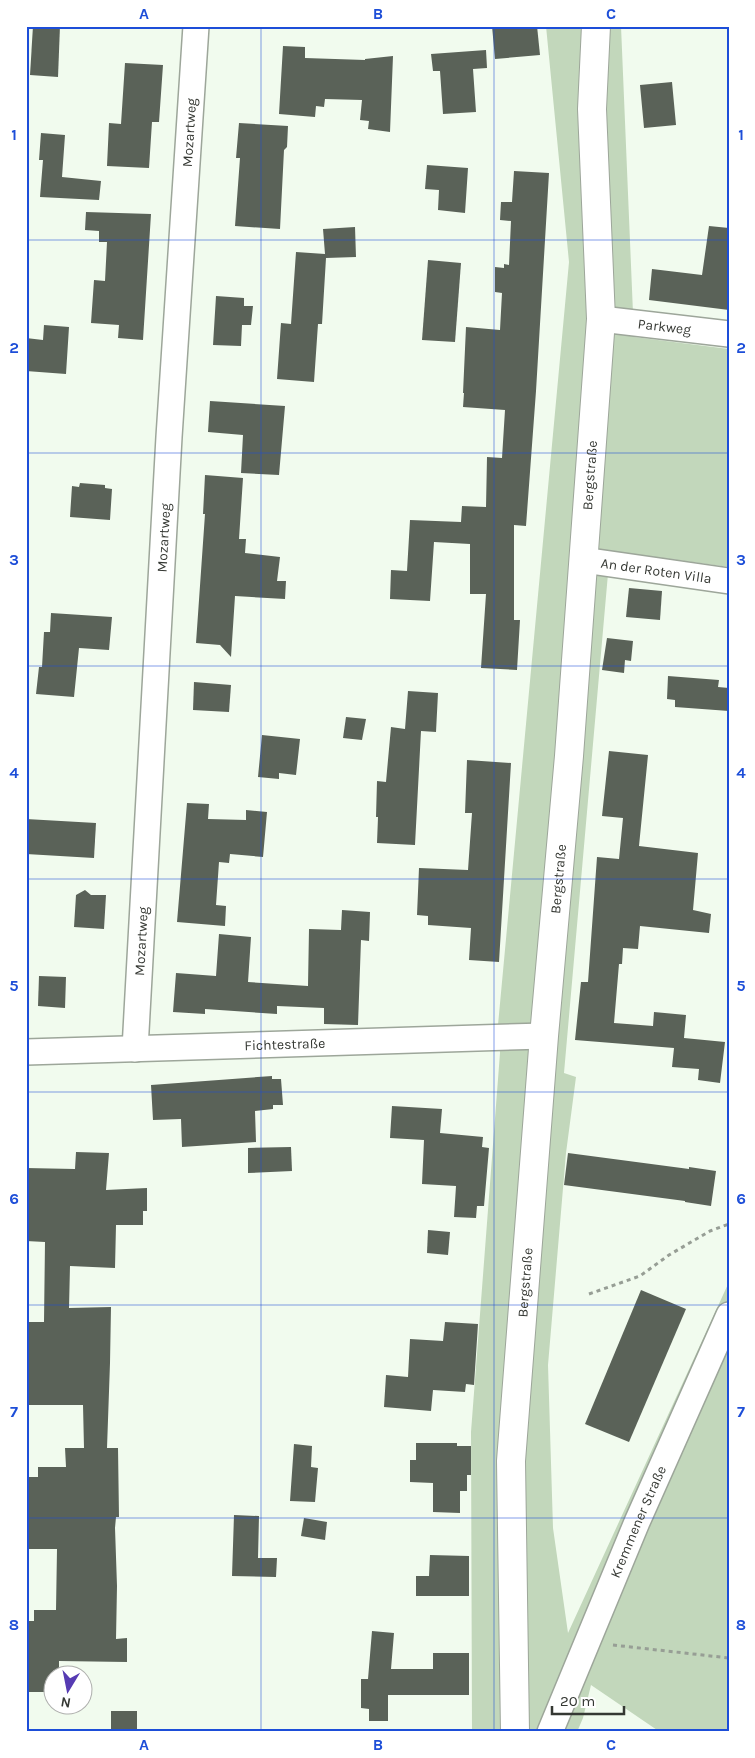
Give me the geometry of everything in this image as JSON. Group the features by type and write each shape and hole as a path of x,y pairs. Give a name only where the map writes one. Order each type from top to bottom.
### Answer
{"street":[{"name":"Mozartweg","path":"135,1049 169,437 196,26"},
{"name":"Bergstraße","path":"516,1732 511,1462 544,1036 569,756 601,319 592,109 596,26"},
{"name":"Parkweg","path":"601,319 729,334"},
{"name":"An der Roten Villa","path":"583,560 729,580"},
{"name":"Fichtestraße","path":"26,1052 544,1036"},
{"name":"Kremmener Straße","path":"550,1732 637,1522 729,1315"}],"path":[{"path":"589,1294 640,1276 669,1255 710,1231 729,1224"},
{"path":"587,1642 729,1658"}],"green space":[{"path":"546,26 621,26 634,337 729,349 729,567 610,551 564,1073 576,1077 566,1153 548,1365 553,1528 568,1633 729,1282 729,1732 660,1732 591,1685 583,1718 577,1732 472,1732 471,1432 500,1053 498,1025 569,262"}],"building":[{"path":"33,26 60,26 58,77 30,75"},
{"path":"492,26 537,26 540,55 495,59"},
{"path":"283,46 305,47 305,58 365,60 393,56 390,132 368,129 369,121 360,120 362,100 325,99 324,107 316,106 315,117 279,114"},
{"path":"486,50 487,68 473,69 476,112 443,114 440,71 433,71 431,54"},
{"path":"125,63 163,65 159,122 152,122 149,168 107,166 109,123 121,124"},
{"path":"672,82 676,125 644,128 640,85"},
{"path":"239,123 288,126 287,147 284,150 280,229 235,226 240,158 236,158"},
{"path":"41,133 65,135 62,177 101,181 99,200 40,197 43,160 39,160"},
{"path":"427,165 468,168 465,213 438,210 439,190 425,189"},
{"path":"514,171 549,173 526,526 514,525 514,620 520,620 517,670 481,668 486,594 470,594 470,544 434,542 430,601 390,599 391,570 407,571 410,520 461,522 462,506 486,507 487,457 502,458 505,410 463,407 463,393 466,327 500,330 502,293 495,292 495,267 504,268 504,264 509,265 511,221 500,220 501,202 512,202"},
{"path":"86,212 151,214 143,340 118,338 119,325 91,323 94,280 105,281 107,242 99,242 99,231 85,230"},
{"path":"709,226 729,228 729,310 649,300 652,269 702,275"},
{"path":"355,227 356,257 326,258 322,324 318,324 314,382 277,379 281,323 291,324 296,252 325,254 323,229"},
{"path":"428,260 461,263 455,342 422,340"},
{"path":"216,296 244,298 244,306 253,306 251,325 242,325 241,346 213,345"},
{"path":"44,325 69,327 66,374 26,371 26,338 43,340"},
{"path":"210,401 285,406 279,475 241,473 243,435 208,432"},
{"path":"205,475 243,478 239,539 246,539 245,553 280,557 277,581 286,581 285,599 235,596 231,657 220,645 196,643 205,514 203,514"},
{"path":"80,483 105,485 105,488 112,489 110,520 70,517 72,486 79,487"},
{"path":"629,588 662,591 660,620 626,617"},
{"path":"51,613 112,617 109,650 79,648 74,697 36,694 39,667 42,667 44,632 50,632"},
{"path":"607,638 633,641 631,661 625,660 624,673 602,670"},
{"path":"668,676 719,680 718,687 729,688 729,711 675,707 675,700 667,699"},
{"path":"194,682 231,685 229,712 193,710"},
{"path":"408,691 438,693 436,732 421,731 415,845 377,843 377,781 386,782 391,727 405,729"},
{"path":"346,717 366,719 362,740 343,738"},
{"path":"262,735 300,739 296,775 279,773 279,779 258,777"},
{"path":"609,751 648,755 639,846 698,853 693,910 711,914 709,933 640,926 638,949 623,948 622,964 619,964 614,1023 653,1026 654,1012 686,1015 684,1038 725,1042 720,1083 698,1080 699,1069 672,1067 674,1048 575,1040 581,982 588,982 597,857 619,859 623,818 602,816"},
{"path":"467,760 511,763 499,962 469,960 471,928 428,925 428,916 417,915 419,868 468,870 472,813 465,813"},
{"path":"187,803 209,804 208,819 246,820 246,810 267,812 263,857 230,854 229,863 219,862 216,905 226,906 225,926 177,922"},
{"path":"26,819 96,823 94,858 26,854"},
{"path":"85,890 91,895 106,895 104,929 74,927 76,895"},
{"path":"342,910 370,912 369,941 361,940 358,1025 324,1024 324,1008 277,1006 277,1014 205,1009 205,1014 173,1012 176,973 216,976 219,934 251,937 248,982 308,986 309,929 341,930"},
{"path":"39,976 66,977 65,1008 38,1006"},
{"path":"272,1076 272,1079 281,1079 283,1105 273,1105 273,1109 255,1111 256,1142 182,1147 181,1119 153,1120 151,1085"},
{"path":"392,1106 442,1109 440,1133 483,1137 482,1147 489,1148 484,1206 477,1206 476,1218 454,1217 456,1186 422,1184 424,1140 390,1138"},
{"path":"291,1147 292,1171 248,1173 248,1148"},
{"path":"76,1152 109,1153 106,1190 147,1188 147,1211 143,1211 143,1225 116,1225 115,1268 70,1266 69,1308 111,1307 107,1448 118,1448 119,1517 116,1517 115,1528 116,1639 127,1638 127,1662 59,1661 59,1666 42,1666 42,1692 26,1692 27,1621 34,1621 34,1610 56,1610 57,1549 27,1549 26,1477 38,1477 38,1467 66,1467 65,1448 84,1448 83,1405 26,1405 26,1333 29,1333 29,1322 44,1322 45,1242 26,1241 26,1168 75,1169"},
{"path":"568,1153 716,1171 711,1206 564,1185"},
{"path":"428,1230 450,1232 448,1255 427,1253"},
{"path":"641,1290 686,1309 629,1442 585,1424"},
{"path":"445,1322 478,1324 474,1385 466,1384 465,1392 433,1390 431,1411 384,1407 386,1375 408,1377 410,1339 443,1341"},
{"path":"416,1443 457,1443 457,1446 471,1446 471,1475 467,1475 467,1491 460,1491 460,1513 433,1512 433,1483 410,1482 410,1460 416,1460"},
{"path":"294,1444 312,1446 311,1467 318,1468 315,1502 290,1501"},
{"path":"234,1515 259,1516 258,1558 277,1558 276,1577 232,1576"},
{"path":"304,1518 327,1522 325,1540 301,1536"},
{"path":"430,1555 469,1556 469,1596 416,1596 416,1576 429,1576"},
{"path":"372,1631 394,1633 391,1669 433,1669 433,1653 469,1653 469,1695 388,1695 388,1721 369,1721 369,1709 361,1708 361,1679 368,1679"},
{"path":"111,1711 137,1711 137,1732 111,1732"}]}
